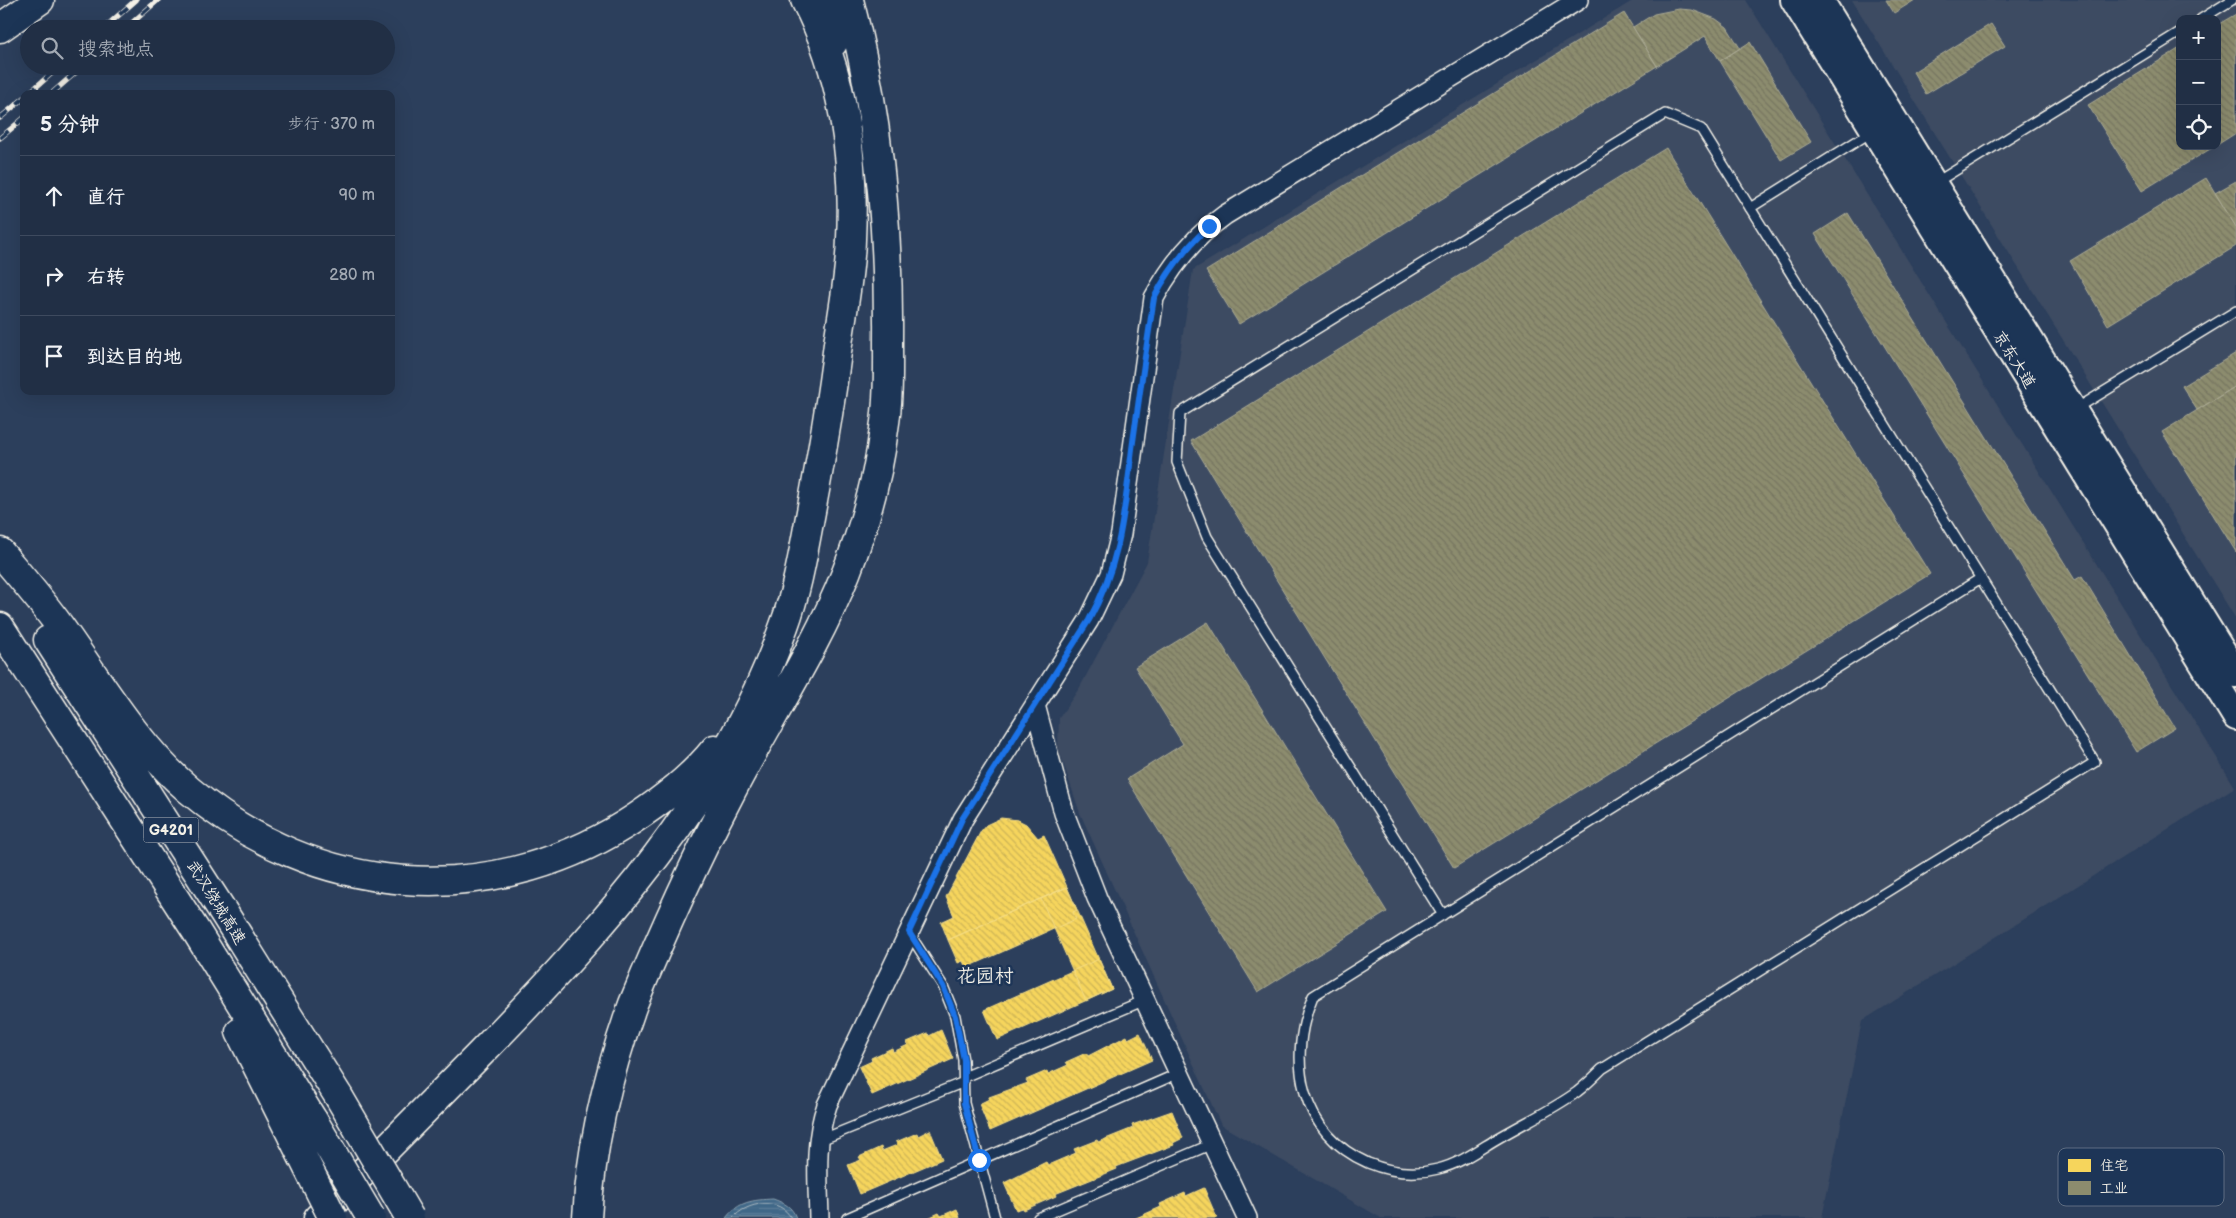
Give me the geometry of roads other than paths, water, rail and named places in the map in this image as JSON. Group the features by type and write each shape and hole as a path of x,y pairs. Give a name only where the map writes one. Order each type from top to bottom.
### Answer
{"highway":[{"path":"0,12 12,0"},
{"path":"0,28 40,0"},
{"path":"805,0 824,40 838,85"},
{"path":"318,1218 532,1000 613,911 685,819 739,730 757,694 785,625 797,588 829,420 851,242 850,173 827,0"},
{"path":"587,1218 588,1193 596,1134 620,1039 647,971 728,797 831,609 859,537 872,492 885,427 888,318 883,195 870,86 850,0"},
{"path":"0,552 57,622 136,734 166,769 189,790 220,814 267,842 323,865 380,878 439,882 487,877 538,865 589,844 639,816 685,780 706,760 757,694"},
{"name":"武汉绕城高速","path":"0,566 224,913 339,1097 410,1218"},
{"name":"武汉绕城高速","path":"0,627 161,877 313,1120 371,1218"},
{"path":"344,1218 584,972 627,923 699,830 728,797"},
{"path":"161,877 333,1218"}],"main road":[{"name":"京东大道","path":"1794,0 2236,717"},
{"name":"京东大道","path":"1820,0 2236,674"}],"street":[{"path":"819,1218 818,1141 827,1105 962,819 1089,620 1111,574 1121,534 1154,298 1171,268 1181,254 1209,226 1225,215 1578,0"},
{"path":"1035,705 1064,813 1097,898 1247,1218"}],"lane":[{"path":"2208,15 2232,0"},
{"path":"1933,184 2176,34"},
{"path":"1443,915 1206,537 1177,462 1180,413 1665,114 1701,129 1981,578 2095,762 1602,1069 1577,1092 1452,1165 1422,1172 1391,1170 1367,1162 1345,1150 1321,1127 1306,1096 1301,1080 1299,1046 1302,1029 1313,996 1443,915 1981,578"},
{"path":"1750,208 1874,130"},
{"path":"2073,411 2236,311"},
{"path":"909,932 950,1002 964,1060 964,1103 995,1218"},
{"path":"818,1141 1145,1000"},
{"path":"847,1218 1179,1073"},
{"path":"1038,1218 1212,1144"}],"water":[{"path":"773,1199 787,1205 796,1218 726,1218 736,1208 747,1202"}],"railway":[{"path":"113,20 136,0"},
{"path":"135,20 158,0"},
{"path":"33,90 50,75"},
{"path":"56,90 73,75"},
{"path":"0,118 20,101"},
{"path":"0,138 20,121"}],"district":[{"name":"花园村","path":"985,975"}]}
